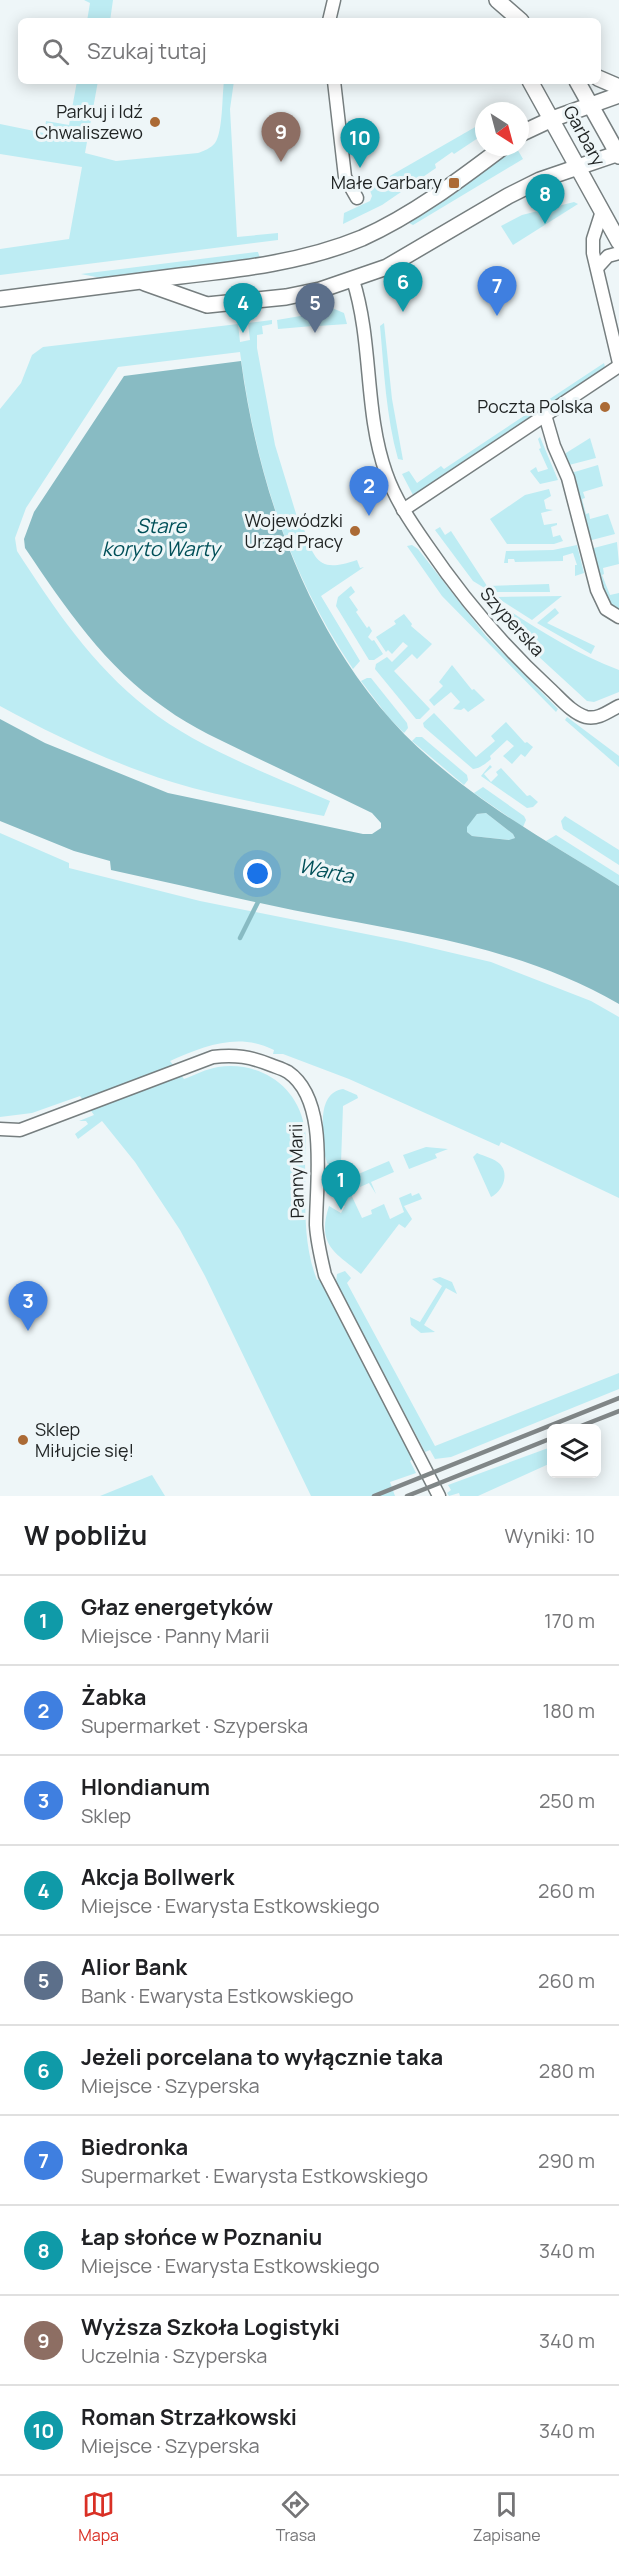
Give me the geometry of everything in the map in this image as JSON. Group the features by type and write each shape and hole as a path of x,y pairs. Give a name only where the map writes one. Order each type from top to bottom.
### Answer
{"street":[{"path":"330,18 334,0"},
{"path":"496,0 502,18"},
{"path":"496,0 517,18"},
{"path":"601,79 619,87"},
{"path":"334,84 345,177 357,198"},
{"name":"Garbary","path":"532,84 619,242"},
{"name":"Garbary","path":"579,84 619,154"},
{"path":"529,130 619,95"},
{"path":"140,281 207,305 297,295 353,280 387,267 547,177 619,154"},
{"path":"0,299 281,262 351,242 393,223 422,206 491,156"},
{"path":"403,510 619,364 592,247 602,211"},
{"path":"597,268 608,256 619,253"},
{"name":"Szyperska","path":"353,280 364,324 379,449 392,489 403,510 446,572 481,616 516,656 568,705 582,716 592,718 619,706"},
{"path":"545,415 554,446 568,478 597,590 606,609 619,617"},
{"name":"Panny Marii","path":"0,1129 20,1130 213,1057 230,1055 251,1057 289,1073 304,1092 314,1114 317,1133 316,1227 326,1275 440,1496"}],"shaded area":[{"path":"84,0 113,0 110,18 88,18 90,3"},
{"path":"76,84 97,84 85,153 116,161 198,153 209,148 218,138 224,84 234,84 230,109 237,237 278,233 278,240 0,275 0,249 69,239 82,167 0,154 0,124 44,133 46,121 69,125"},
{"path":"475,127 475,140 454,154 452,152 435,164 436,168 382,205 343,224 344,213 370,201 372,196 369,188"},
{"path":"504,156 521,156 523,159 413,225 409,223 453,195"},
{"path":"574,202 578,204 513,245 501,226 522,215"},
{"path":"258,252 260,258 101,278 81,274"},
{"path":"332,308 344,313 347,324 318,326 317,312"},
{"path":"312,314 313,326 278,329 277,320"},
{"path":"272,320 272,324 262,326 263,334 257,335 257,348 275,445 301,530 304,529 312,550 321,562 335,565 357,560 360,568 364,567 321,596 360,661 353,669 310,595 278,517 255,436 240,352 118,367 26,508 15,538 17,551 75,635 127,691 147,708 189,736 236,760 330,801 324,816 209,792 150,775 84,748 0,706 0,409 21,383 32,355 43,347 238,324 240,342 250,340 248,323"},
{"path":"384,323 392,399 403,460 398,459 388,410 380,326"},
{"path":"604,363 605,367 601,371 413,495 402,474 409,471 417,483 441,466 444,469"},
{"path":"540,437 558,480 540,484 530,471 536,467 538,472 548,469 539,449 541,448 538,439"},
{"path":"590,438 596,458 569,465 565,459 566,453"},
{"path":"598,465 603,486 583,492 585,498 582,499 586,514 589,513 590,519 608,514 615,534 588,541 571,473"},
{"path":"549,489 551,496 544,500 546,509 553,510 541,513 544,525 557,523 551,527 553,537 560,535 563,541 554,544 507,544 490,519 525,495"},
{"path":"440,527 445,535 451,531 487,586 549,584 550,592 491,592 473,581 435,530"},
{"path":"617,542 619,564 603,568 604,574 602,575 610,595 619,593 619,612 612,607 603,593 590,549"},
{"path":"412,545 418,549 486,636 558,709 556,712 442,596 407,546"},
{"path":"577,545 584,573 575,576 575,565 577,565 573,553 563,556 563,561 515,562 514,559 508,559 508,563 504,563 506,551 553,550"},
{"path":"351,586 355,592 349,597 358,610 356,612 367,628 369,626 372,631 368,637 374,640 383,654 374,660 369,660 336,606 338,597"},
{"path":"486,595 534,627 619,670 619,692 594,702 587,701 516,633 523,626 515,617 507,623 484,596"},
{"path":"562,596 532,620 496,597"},
{"path":"555,608 559,613 547,623 595,646 591,654 537,623"},
{"path":"404,614 412,624 411,626 432,644 417,659 412,654 394,671 430,709 420,719 416,719 375,669 376,664 387,657 392,662 408,646 403,642 392,654 388,650 386,652 376,637 396,624 394,621"},
{"path":"452,665 472,690 474,689 485,700 468,712 464,708 453,709 460,702 451,692 434,706 429,700 443,686 439,682"},
{"path":"371,678 407,723 408,728 404,733 389,718 361,681"},
{"path":"434,713 476,757 495,741 491,736 506,722 525,743 533,747 525,757 521,754 512,764 503,756 514,746 507,740 490,756 490,760 481,767 473,769 424,727 423,723"},
{"path":"567,717 619,756 619,767 565,720"},
{"path":"416,737 422,737 467,775 468,780 464,785 412,741"},
{"path":"490,765 492,767 484,774 491,782 501,768 527,796 530,795 538,802 533,807 527,808 481,776"},
{"path":"483,787 524,816 526,820 523,827 474,793"},
{"path":"486,813 515,838 510,840 472,836 467,832 466,827 477,814"},
{"path":"565,816 619,850 619,865 563,829 561,821"},
{"path":"0,833 69,863 69,868 200,901 406,942 491,962 591,1001 619,1017 619,1198 501,1142 499,1146 349,1079 283,1054 273,1054 274,1050 261,1045 247,1042 221,1043 170,1061 184,1079 218,1067 233,1066 261,1072 284,1087 300,1110 305,1134 306,1221 312,1266 317,1280 320,1279 413,1459 410,1461 416,1473 390,1482 395,1496 311,1496 205,1276 180,1230 135,1162 102,1121 78,1139 75,1134 88,1124 86,1121 79,1121 94,1115 80,1096 32,1113 0,1117"},
{"path":"556,835 619,875 619,886 546,841"},
{"path":"343,1089 357,1095 358,1098 343,1106 341,1163 332,1167 327,1163 325,1156 323,1117 328,1099 334,1092"},
{"path":"426,1147 448,1149 435,1154 437,1158 409,1169 403,1155"},
{"path":"477,1153 495,1161 503,1168 503,1183 491,1197 473,1157"},
{"path":"389,1161 394,1172 371,1182 376,1194 369,1183 360,1187 356,1175"},
{"path":"344,1185 349,1190 362,1218 372,1214 371,1210 384,1204 390,1219 404,1212 399,1198 411,1193 412,1196 419,1193 422,1199 404,1206 412,1219 405,1228 399,1224 361,1274 336,1254 327,1240 325,1231 329,1206 341,1213 345,1206 334,1198"},
{"path":"345,1271 351,1278 347,1283 435,1446 619,1373 619,1389 451,1457 435,1459 430,1450 425,1452 336,1282 337,1274"},
{"path":"440,1277 452,1282 457,1294 446,1288 424,1325 435,1332 421,1333 411,1325 410,1317 420,1322 442,1286 432,1279"},
{"path":"547,1448 547,1465 478,1496 460,1496 459,1493 449,1496 447,1493 451,1490 448,1485"},
{"path":"152,1475 165,1496 100,1496"}],"water":[{"path":"241,361 250,415 263,470 280,524 301,578 327,629 357,676 391,720 431,759 499,811 619,886 619,1004 586,986 551,972 480,949 111,870 110,861 74,851 0,821 0,719 45,743 168,793 363,834 372,834 381,828 381,823 372,813 197,728 143,692 123,674 88,635 25,548 24,539 34,512 124,376","holes":["486,813 515,838 509,840 472,836 467,832 467,827 477,814"]}],"waterway":[{"path":"240,938 258,902"}],"railway":[{"path":"374,1496 619,1398"},
{"path":"586,1424 619,1411"},
{"path":"407,1496 547,1440"}],"place":[{"name":"Parkuj i Idź Chwaliszewo","path":"155,122"},
{"name":"Wyższa Szkoła Logistyki","path":"281,162"},
{"name":"Roman Strzałkowski","path":"360,168"},
{"name":"Małe Garbary","path":"454,183"},
{"name":"Łap słońce w Poznaniu","path":"545,224"},
{"name":"Jeżeli porcelana to wyłącznie taka","path":"403,312"},
{"name":"Biedronka","path":"497,316"},
{"name":"Akcja Bollwerk","path":"243,333"},
{"name":"Alior Bank","path":"315,333"},
{"name":"Poczta Polska","path":"605,407"},
{"name":"Żabka","path":"369,516"},
{"name":"Wojewódzki Urząd Pracy","path":"355,531"},
{"name":"Głaz energetyków","path":"341,1210"},
{"name":"Hlondianum","path":"28,1331"},
{"name":"Sklep Miłujcie się!","path":"23,1440"}],"water label":[{"name":"Stare koryto Warty","path":"161,538"},
{"name":"Warta","path":"326,871"}]}
